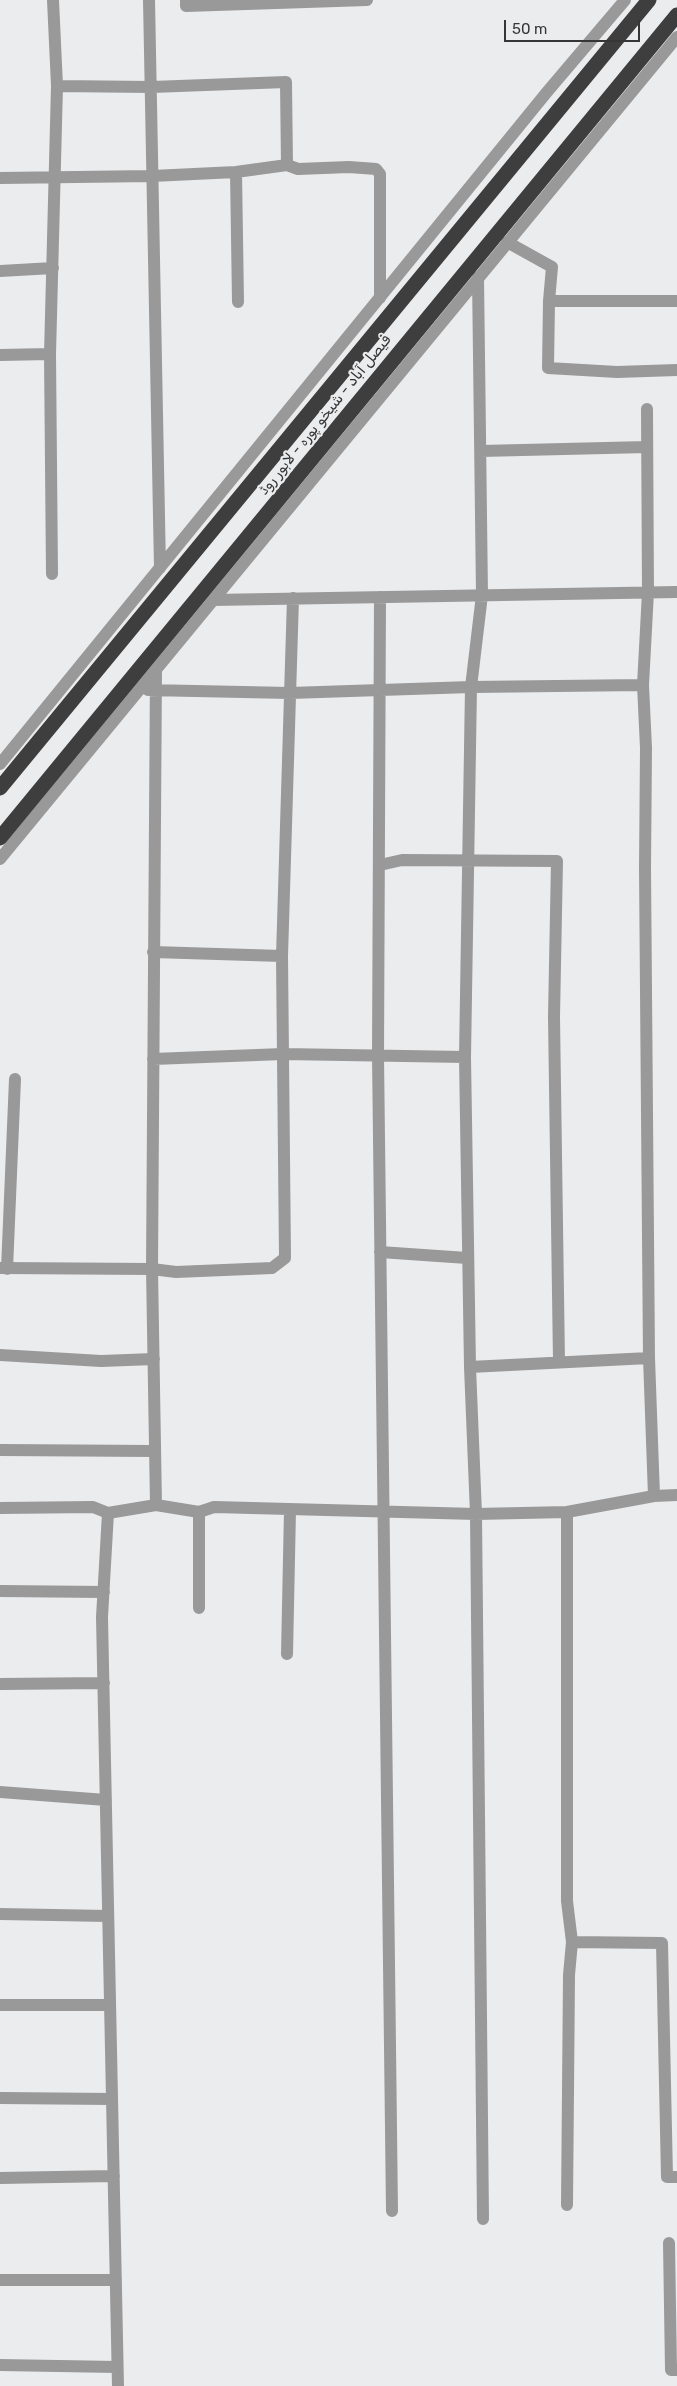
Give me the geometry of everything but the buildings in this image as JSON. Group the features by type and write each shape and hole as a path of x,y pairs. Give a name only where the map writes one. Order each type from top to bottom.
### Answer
{"highway":[{"name":"فیصل آباد - شیخو پورہ - لاہور روڈ","path":"0,788 649,0"},
{"name":"فیصل آباد - شیخو پورہ - لاہور روڈ","path":"0,838 677,15"}],"street":[{"path":"52,574 50,354 57,86 53,0"},
{"path":"149,0 160,568"},
{"path":"186,0 186,6 367,0"},
{"path":"0,764 626,0"},
{"path":"0,859 677,37"},
{"path":"57,86 152,86 286,82 287,165"},
{"path":"0,178 152,176 236,172 287,165 298,169 376,169 380,174 380,298"},
{"path":"236,172 238,302"},
{"path":"507,242 552,267 549,300 548,368 617,372 677,370"},
{"path":"0,271 53,268"},
{"path":"478,277 482,595 471,687 470,862 465,1058 467,1258 476,1514 483,2219"},
{"path":"549,300 677,301"},
{"path":"0,354 50,354"},
{"path":"647,408 648,592 643,685 646,748 645,868 649,1358 654,1496"},
{"path":"481,451 647,447"},
{"path":"213,600 677,592"},
{"path":"380,597 378,692 380,865 378,1056 382,1512 392,2211"},
{"path":"15,1079 4,1268 152,1269 176,1272 272,1268 285,1258 282,956 293,598"},
{"path":"156,670 152,1269 156,1505"},
{"path":"139,690 290,693 378,692 471,687 643,685"},
{"path":"380,865 402,860 470,862 557,861 554,1017 559,1362"},
{"path":"153,952 282,956"},
{"path":"153,1060 283,1054 465,1058"},
{"path":"380,1252 467,1258"},
{"path":"0,1355 101,1361 154,1359"},
{"path":"470,1367 649,1358"},
{"path":"0,1450 154,1451"},
{"path":"0,1508 93,1507 108,1513 156,1505 200,1512 214,1507 476,1514 566,1512 654,1496 677,1495"},
{"path":"287,1654 290,1510"},
{"path":"199,1608 200,1512"},
{"path":"566,1512 567,1901 572,1942 569,1975 567,2205"},
{"path":"108,1513 104,1592 104,1683 118,2386"},
{"path":"0,1591 104,1592"},
{"path":"0,1684 104,1683"},
{"path":"0,1792 106,1800"},
{"path":"0,1914 108,1916"},
{"path":"572,1942 662,1943 667,2177 677,2177"},
{"path":"0,2005 110,2005"},
{"path":"0,2098 112,2099"},
{"path":"0,2178 114,2176"},
{"path":"669,2243 671,2370 677,2370"},
{"path":"0,2280 116,2280"},
{"path":"0,2365 118,2367"}]}
